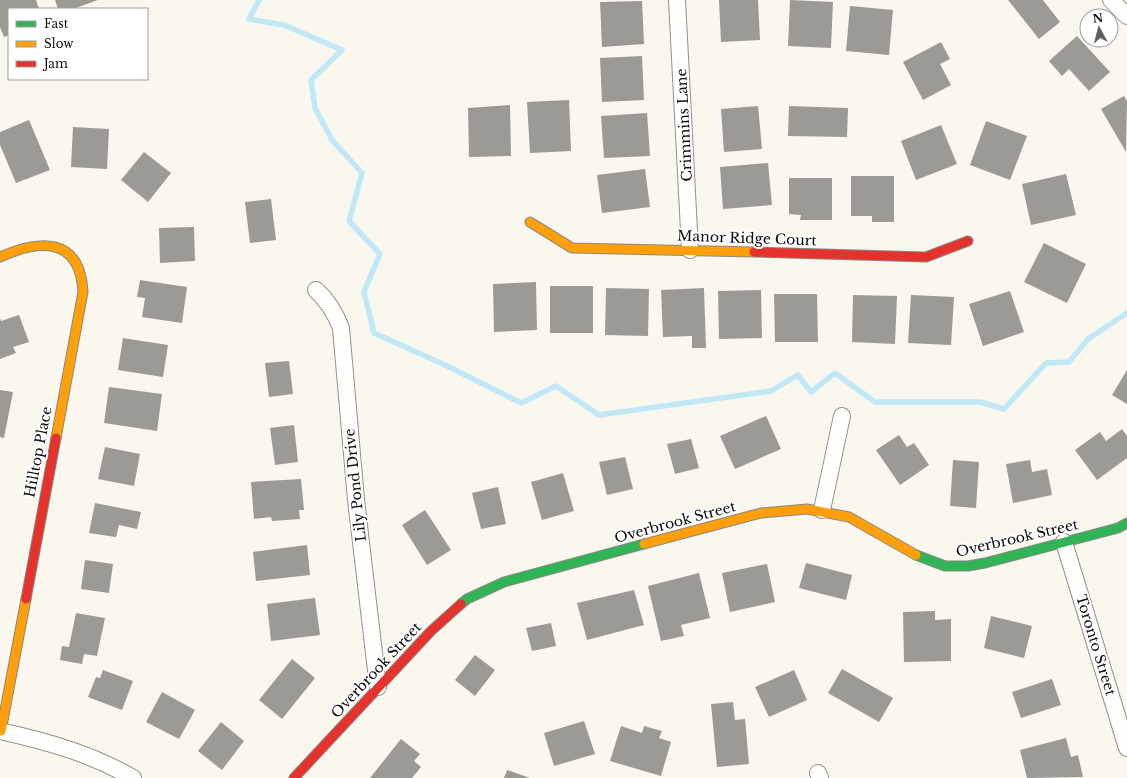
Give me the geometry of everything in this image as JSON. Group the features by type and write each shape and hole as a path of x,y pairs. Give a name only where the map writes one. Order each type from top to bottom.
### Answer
{"street":[{"name":"Crimmins Lane","path":"677,0 690,250"},
{"path":"1111,0 1127,16"},
{"name":"Manor Ridge Court","path":"530,222 572,248 926,257 968,241"},
{"name":"Hilltop Place","path":"0,257 36,244 48,244 62,248 71,255 81,270 83,281 81,300 0,731"},
{"name":"Lily Pond Drive","path":"316,290 325,298 335,312 341,328 356,500 378,687"},
{"path":"822,510 842,416"},
{"name":"Overbrook Street","path":"294,778 431,631 467,599 504,582 761,513 794,509 822,510 849,517 933,564 963,568 1118,528 1127,523"},
{"name":"Toronto Street","path":"1064,542 1127,748"},
{"path":"0,731 48,743 78,753 134,778"}],"building":[{"path":"0,0 36,0 39,8 8,8 8,35 4,37 0,27"},
{"path":"55,0 98,0 76,8 58,8"},
{"path":"719,0 758,0 760,40 721,42"},
{"path":"790,0 833,2 831,48 788,46"},
{"path":"1008,0 1043,0 1060,22 1039,39"},
{"path":"642,1 644,44 602,47 600,2"},
{"path":"850,6 893,10 889,55 846,51"},
{"path":"1077,36 1079,38 1079,48 1088,48 1110,72 1089,91 1069,69 1062,76 1049,61"},
{"path":"941,42 950,59 940,64 951,85 923,100 903,62"},
{"path":"642,56 644,100 602,102 600,58"},
{"path":"1124,96 1127,101 1126,152 1101,109"},
{"path":"569,100 571,151 530,153 527,102"},
{"path":"510,105 511,156 469,157 468,108"},
{"path":"758,106 762,149 724,152 721,109"},
{"path":"789,106 848,108 847,137 788,136"},
{"path":"647,113 650,156 604,158 601,116"},
{"path":"29,120 50,170 16,183 0,145 0,132"},
{"path":"986,121 1027,136 1010,180 970,165"},
{"path":"941,125 957,164 916,180 901,141"},
{"path":"73,127 109,129 107,169 71,167"},
{"path":"144,152 171,173 148,202 121,180"},
{"path":"768,163 772,205 723,209 720,167"},
{"path":"645,169 650,207 602,213 597,175"},
{"path":"1066,174 1076,215 1031,225 1022,184"},
{"path":"851,176 894,176 894,222 872,222 872,216 851,216"},
{"path":"789,178 832,178 832,220 800,220 801,215 789,214"},
{"path":"271,199 276,240 250,243 245,202"},
{"path":"194,227 195,261 160,263 159,228"},
{"path":"1044,243 1086,264 1067,303 1024,282"},
{"path":"140,280 187,287 182,323 142,317 145,298 137,297"},
{"path":"536,282 537,330 494,332 493,284"},
{"path":"550,286 593,286 593,333 550,333"},
{"path":"606,288 649,289 648,336 605,335"},
{"path":"704,288 706,348 692,348 692,336 663,337 661,290"},
{"path":"761,290 762,338 719,339 718,291"},
{"path":"1010,291 1024,332 983,346 969,304"},
{"path":"774,294 817,294 818,342 775,342"},
{"path":"853,295 897,296 895,344 852,342"},
{"path":"911,295 954,297 951,345 908,343"},
{"path":"19,315 29,342 13,347 16,353 0,359 0,318 1,321"},
{"path":"123,338 168,345 163,377 118,370"},
{"path":"289,361 293,394 269,397 265,363"},
{"path":"1127,370 1127,404 1112,395"},
{"path":"109,387 162,394 157,431 104,423"},
{"path":"0,390 13,392 4,438 0,437"},
{"path":"766,416 781,449 735,469 720,436"},
{"path":"294,425 298,462 275,465 270,428"},
{"path":"1122,429 1127,436 1127,458 1097,480 1075,450 1100,432 1106,441"},
{"path":"899,435 907,447 914,443 929,465 900,485 876,450"},
{"path":"691,439 699,468 675,474 667,444"},
{"path":"105,447 140,454 134,486 98,479"},
{"path":"625,457 633,489 607,495 599,462"},
{"path":"953,460 979,462 976,508 950,506"},
{"path":"1030,460 1032,472 1047,469 1052,495 1013,503 1006,464"},
{"path":"563,473 574,511 542,520 531,482"},
{"path":"301,479 304,510 299,510 300,519 272,521 271,517 254,519 251,482"},
{"path":"498,487 506,524 481,529 472,493"},
{"path":"95,503 141,512 137,529 119,525 116,537 89,533"},
{"path":"425,510 451,550 427,565 402,525"},
{"path":"307,545 310,575 256,581 253,552"},
{"path":"85,560 113,564 109,593 81,589"},
{"path":"806,563 852,575 846,600 799,588"},
{"path":"767,564 775,602 730,612 722,573"},
{"path":"699,573 710,618 681,625 684,636 661,641 648,586"},
{"path":"634,590 644,625 587,640 577,603"},
{"path":"315,598 320,635 271,641 267,604"},
{"path":"935,611 935,620 951,619 951,661 904,662 903,612"},
{"path":"76,613 105,618 97,656 84,654 82,664 60,660 62,646 69,647"},
{"path":"991,616 1032,626 1024,658 984,648"},
{"path":"551,623 556,646 532,651 526,628"},
{"path":"475,655 495,670 475,696 455,680"},
{"path":"292,659 315,678 282,719 259,700"},
{"path":"842,669 893,698 879,722 828,693"},
{"path":"103,670 133,681 122,710 88,697 96,677 100,678"},
{"path":"794,670 807,700 769,717 755,687"},
{"path":"1052,679 1061,705 1021,718 1012,692"},
{"path":"162,692 195,710 179,739 146,722"},
{"path":"733,702 735,720 745,719 749,764 717,767 711,704"},
{"path":"584,721 595,754 554,766 544,733"},
{"path":"221,722 244,741 222,770 198,751"},
{"path":"621,726 642,733 644,726 662,731 659,738 671,742 661,776 610,761"},
{"path":"1066,738 1071,757 1078,755 1083,777 1027,778 1020,750"},
{"path":"401,739 420,754 414,761 421,767 412,778 370,778"},
{"path":"507,770 530,778 504,778"}],"waterway":[{"path":"259,0 249,19 284,25 342,50 311,80 315,108 332,140 362,173 349,221 380,254 364,292 374,333 443,364 521,403 556,386 599,415 771,391 798,375 811,392 835,373 875,402 980,402 1004,409 1046,363 1069,362 1088,339 1127,313"}],"traffic: fast":[{"path":"916,555 945,566 968,566 985,563 1118,528 1127,523"},
{"path":"461,604 467,599 504,582 644,544"}],"traffic: slow":[{"path":"530,222 572,248 754,252"},
{"path":"0,257 29,247 55,247 66,252 74,261 80,274 83,292 56,438"},
{"path":"644,544 761,513 807,509 849,517 916,555"},
{"path":"1,731 26,599"}],"traffic: jam":[{"path":"754,252 926,257 968,241"},
{"path":"26,599 56,438"},
{"path":"294,778 431,631 461,604"}]}
